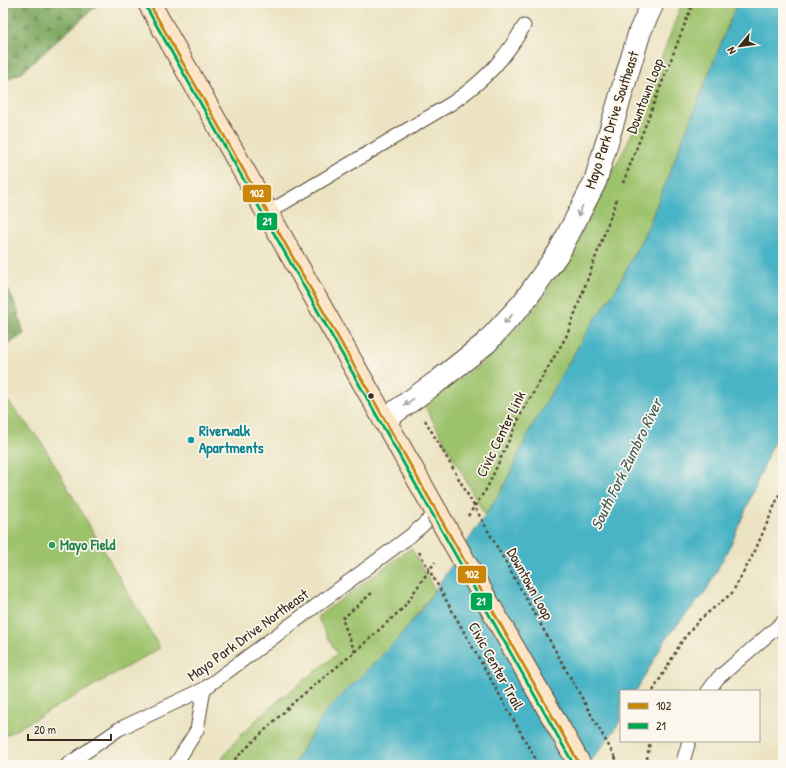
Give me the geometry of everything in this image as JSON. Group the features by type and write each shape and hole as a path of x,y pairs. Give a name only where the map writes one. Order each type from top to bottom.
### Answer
{"street":[{"path":"149,3 436,513 580,765"},
{"name":"Mayo Park Drive Southeast","path":"384,420 438,381 486,342 523,303 559,252 595,182 640,31 653,3"}],"lane":[{"path":"267,213 452,103 475,87 493,71 511,49 524,26"},
{"name":"Mayo Park Drive Northeast","path":"67,765 119,729 204,689 410,536 436,513"},
{"path":"709,690 718,678 783,622"},
{"path":"175,765 197,730 204,689"},
{"path":"682,765 688,742"}],"path":[{"name":"Downtown Loop","path":"621,189 649,120 692,3"},
{"name":"Civic Center Link","path":"465,520 487,488 521,414 567,335 618,196"},
{"name":"Downtown Loop","path":"422,414 619,765"},
{"path":"654,690 682,641 699,620 732,593 754,553 783,486"},
{"name":"Civic Center Trail","path":"413,557 419,552 539,765"},
{"path":"232,765 234,760 294,702 355,652 403,608 439,557"},
{"path":"355,652 342,619 378,588"},
{"path":"646,765 650,742"}],"green space":[{"path":"3,3 100,3 21,73 3,81"},
{"path":"682,3 737,3 648,227 617,288 589,328 532,426 502,490 485,515 423,403 480,365 533,311 566,262 635,127"},
{"path":"3,279 17,308 24,334 5,347 3,346"},
{"name":"Mayo Field","path":"3,395 42,443 160,648 3,737"},
{"path":"411,548 435,590 399,638 326,711 293,765 218,765 243,733 273,705 337,654 317,617"}],"water":[{"name":"South Fork Zumbro River","path":"737,3 783,3 783,420 733,540 706,591 667,637 637,690 620,690 620,721 588,765 293,765 326,711 399,638 423,608 502,490 532,426 589,328 617,288 648,227"}],"transit line":[{"name":"102","path":"149,3 580,765"},
{"name":"21","path":"145,5 574,765"}],"place":[{"name":"Riverwalk Apartments","path":"191,440"},
{"name":"Mayo Field","path":"52,545"}]}
